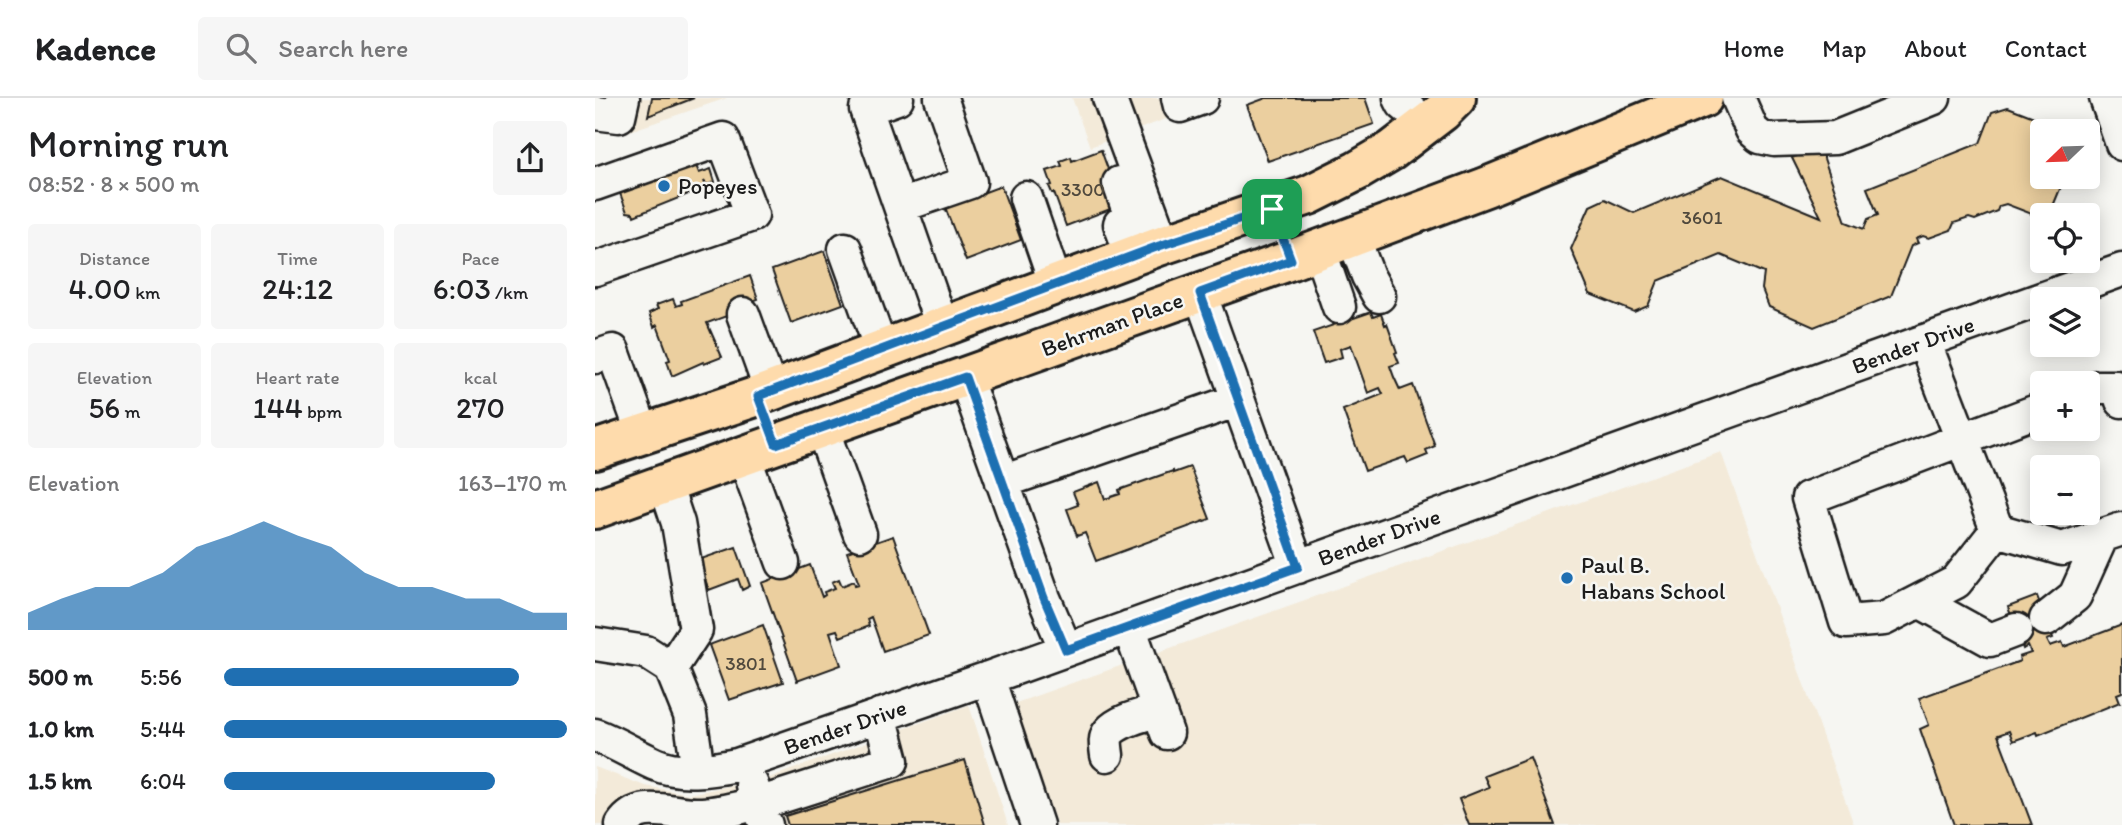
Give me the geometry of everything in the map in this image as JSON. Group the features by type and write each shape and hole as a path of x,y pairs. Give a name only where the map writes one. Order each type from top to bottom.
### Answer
{"main road":[{"path":"595,450 765,393 1148,250 1309,195 1391,151 1456,98"},
{"name":"Behrman Place","path":"595,509 1321,249 1486,187 1703,98"},
{"path":"1272,209 1321,249"},
{"path":"760,450 765,393"}],"street":[{"path":"595,113 619,116 623,98"},
{"path":"897,98 866,109 942,326"},
{"path":"900,206 969,182 941,98"},
{"path":"1109,98 1148,250"},
{"path":"1178,98 1181,106 1202,98"},
{"path":"1400,98 1403,104 1427,124"},
{"path":"1738,98 1752,130 1760,137 1774,140 1835,138 1934,98"},
{"path":"2110,99 2122,144"},
{"path":"595,184 723,139 753,215 595,269"},
{"path":"1109,154 1132,220 1120,224 1148,250"},
{"path":"1026,198 1056,285"},
{"path":"845,249 881,349"},
{"path":"1321,249 1368,276 1379,296"},
{"path":"1321,249 1339,307"},
{"name":"Bender Drive","path":"595,735 619,744 655,764 682,770 715,769 744,762 988,678 2122,270"},
{"path":"1200,293 1298,567"},
{"path":"743,314 765,393"},
{"path":"1924,341 1997,530"},
{"path":"595,357 613,351 643,434"},
{"path":"965,377 1044,598 1066,650"},
{"path":"2100,387 2117,387 2122,401"},
{"path":"1002,481 1238,400"},
{"path":"1997,530 1956,582 1884,619 1846,622 1808,498 2030,414"},
{"path":"822,428 860,534"},
{"path":"760,450 783,563"},
{"path":"665,484 677,523 696,630 671,668"},
{"path":"1997,530 2062,549 2112,532"},
{"path":"2046,619 2075,596 2112,532"},
{"path":"1919,601 1990,640 2016,630"},
{"path":"1107,755 1105,741 1109,732 1119,725 1163,721 1129,627"},
{"path":"595,644 646,652 671,668 690,715 698,769"},
{"path":"988,678 1037,825"},
{"path":"622,825 627,818 646,808 699,814 762,814 821,783 892,761 880,715"},
{"path":"807,741 821,783"},
{"path":"744,762 762,814"}],"shaded area":[{"path":"603,98 727,98 627,132 596,129"},
{"path":"1072,98 1223,98 1090,147"},
{"name":"Paul B. Habans School","path":"1721,452 1854,825 1057,825 1013,704"},
{"path":"969,705 1008,825 595,825 595,767 645,786 689,794 766,779"}],"building":[{"path":"652,98 694,98 648,116"},
{"path":"1266,98 1365,98 1374,124 1268,161 1247,105"},
{"path":"2008,107 2039,119 2030,119 2030,189 2060,189 2054,203 2030,203 2030,213 2006,204 1975,220 1969,218 1954,223 1951,230 1929,238 1923,236 1916,239 1918,243 1911,246 1891,296 1814,327 1769,307 1762,289 1764,273 1721,255 1658,281 1648,306 1634,312 1590,294 1571,249 1590,206 1605,199 1634,213 1722,176 1821,217 1792,158 1820,147 1846,222 1864,229 1868,219 1878,215 1867,188 1980,143 1992,112"},
{"path":"1101,150 1121,205 1066,226 1049,186 1052,185 1047,171 1062,166 1060,161 1071,157 1072,161"},
{"name":"Popeyes","path":"695,163 699,173 711,169 715,182 707,185 704,181 706,187 634,216 633,213 627,212 618,188"},
{"path":"1001,186 1021,240 966,261 945,207"},
{"path":"824,251 843,304 791,323 772,270"},
{"path":"750,276 758,299 733,308 735,313 707,323 722,357 672,376 667,361 670,360 657,325 654,327 649,313 658,309 656,305 673,299 676,306 682,304 681,301"},
{"path":"1371,312 1373,317 1381,314 1385,325 1387,324 1399,363 1390,366 1394,377 1400,390 1413,385 1435,446 1426,450 1428,455 1408,463 1405,457 1365,471 1343,410 1383,394 1380,388 1368,393 1351,345 1340,349 1342,357 1324,363 1313,332"},
{"path":"1190,467 1210,519 1096,561 1085,533 1077,536 1067,509 1078,505 1073,492 1099,482 1105,499 1120,494 1119,490"},
{"path":"893,536 929,635 883,651 871,617 867,619 869,626 840,637 837,630 830,632 841,665 797,681 762,583 810,565 822,597 824,592 835,588 832,582 839,579 842,586 854,581 855,585 859,584 847,552"},
{"path":"736,547 750,586 742,590 738,579 709,590 698,560"},
{"path":"2037,596 2053,638 2047,640 2050,646 2062,642 2064,647 2122,625 2122,692 2117,694 2120,702 2038,735 2037,732 2013,741 2009,731 1998,735 2032,825 1954,825 1920,729 1929,725 1919,698 2020,661 2019,657 2031,653 2028,646 2023,649 2008,607"},
{"path":"763,625 783,682 729,700 709,645"},
{"path":"1530,758 1555,825 1469,825 1459,799 1489,787 1484,776"},
{"path":"965,760 985,825 788,825 785,816"}],"place":[{"name":"Popeyes","path":"664,186"},
{"name":"Paul B. Habans School","path":"1567,578"}],"route":[{"path":"1272,209 1291,260 1200,293 1298,567 1066,650 1044,598 965,377 776,444 758,396 1159,246 1272,209"}]}
